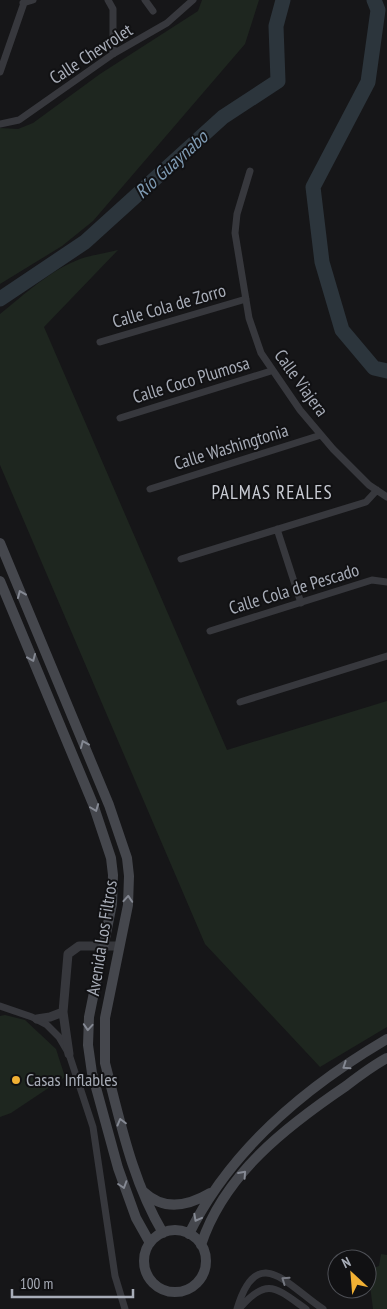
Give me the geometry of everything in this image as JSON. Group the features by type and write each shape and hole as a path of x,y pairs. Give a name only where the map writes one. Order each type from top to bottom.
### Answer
{"main road":[{"name":"Avenida Los Filtros","path":"0,543 121,839 129,876 128,905 118,946 105,1018 104,1048 106,1068 140,1186 163,1233"},
{"name":"Avenida Los Filtros","path":"0,581 106,838 113,875 112,904 102,944 88,1031 90,1062 126,1194 150,1243"},
{"path":"189,1234 216,1187 241,1156 281,1114 332,1076 387,1040"},
{"path":"201,1245 207,1226 219,1203 274,1140 309,1110 387,1058"},
{"path":"140,1186 153,1200 173,1206 198,1199 216,1187"},
{"path":"174,1230 189,1234 201,1245 206,1260 204,1272 198,1282 188,1289 176,1292 164,1290 154,1284 147,1274 144,1262 146,1250 150,1243 163,1233 174,1230"}],"street":[{"path":"0,72 24,2 33,0"},
{"path":"108,0 113,9 113,54"},
{"path":"145,0 153,11"},
{"name":"Calle Chevrolet","path":"0,124 19,120 113,54 167,23 193,0"},
{"name":"Calle Viajera","path":"250,171 235,223 246,299 257,344 271,371 321,435 349,467 387,497"},
{"name":"Calle Cola de Zorro","path":"100,342 246,299"},
{"name":"Calle Coco Plumosa","path":"120,418 271,371"},
{"name":"Calle Washingtonia","path":"150,489 321,435"},
{"path":"181,560 366,502 377,490"},
{"path":"277,530 300,603"},
{"name":"Calle Cola de Pescado","path":"210,631 372,580 387,582"},
{"path":"240,702 387,656"},
{"path":"118,946 102,944 79,946 68,954 63,1012 69,1054 93,1127 115,1276 126,1309"},
{"path":"0,1006 37,1019 54,1031 69,1054"},
{"path":"37,1019 63,1012"},
{"path":"238,1309 243,1292 251,1280 261,1273 274,1273 323,1309"},
{"path":"238,1309 257,1292 268,1287 278,1289 306,1309"}],"shaded area":[{"path":"202,0 259,0 245,44 93,221 62,246 0,284 0,128 18,129 33,123 100,74 198,11"},
{"path":"118,250 44,327 227,750 387,701 387,1027 320,1067 205,944 0,465 0,314 38,284 69,264 80,259"},
{"path":"5,1015 25,1020 56,1049 65,1077 11,1113 0,1117 0,1016"},
{"path":"381,1254 387,1255 387,1309 373,1309 372,1299 377,1299 377,1267 379,1266"}],"waterway":[{"name":"Río Guaynabo","path":"0,299 85,242 223,117 278,81 276,26 283,0"},
{"name":"Río Guaynabo","path":"374,0 378,10 368,82 313,187 322,262 342,330 374,368 387,371"}],"place":[{"name":"Casas Inflables","path":"16,1080"}],"district":[{"name":"PALMAS REALES","path":"272,492"}]}
